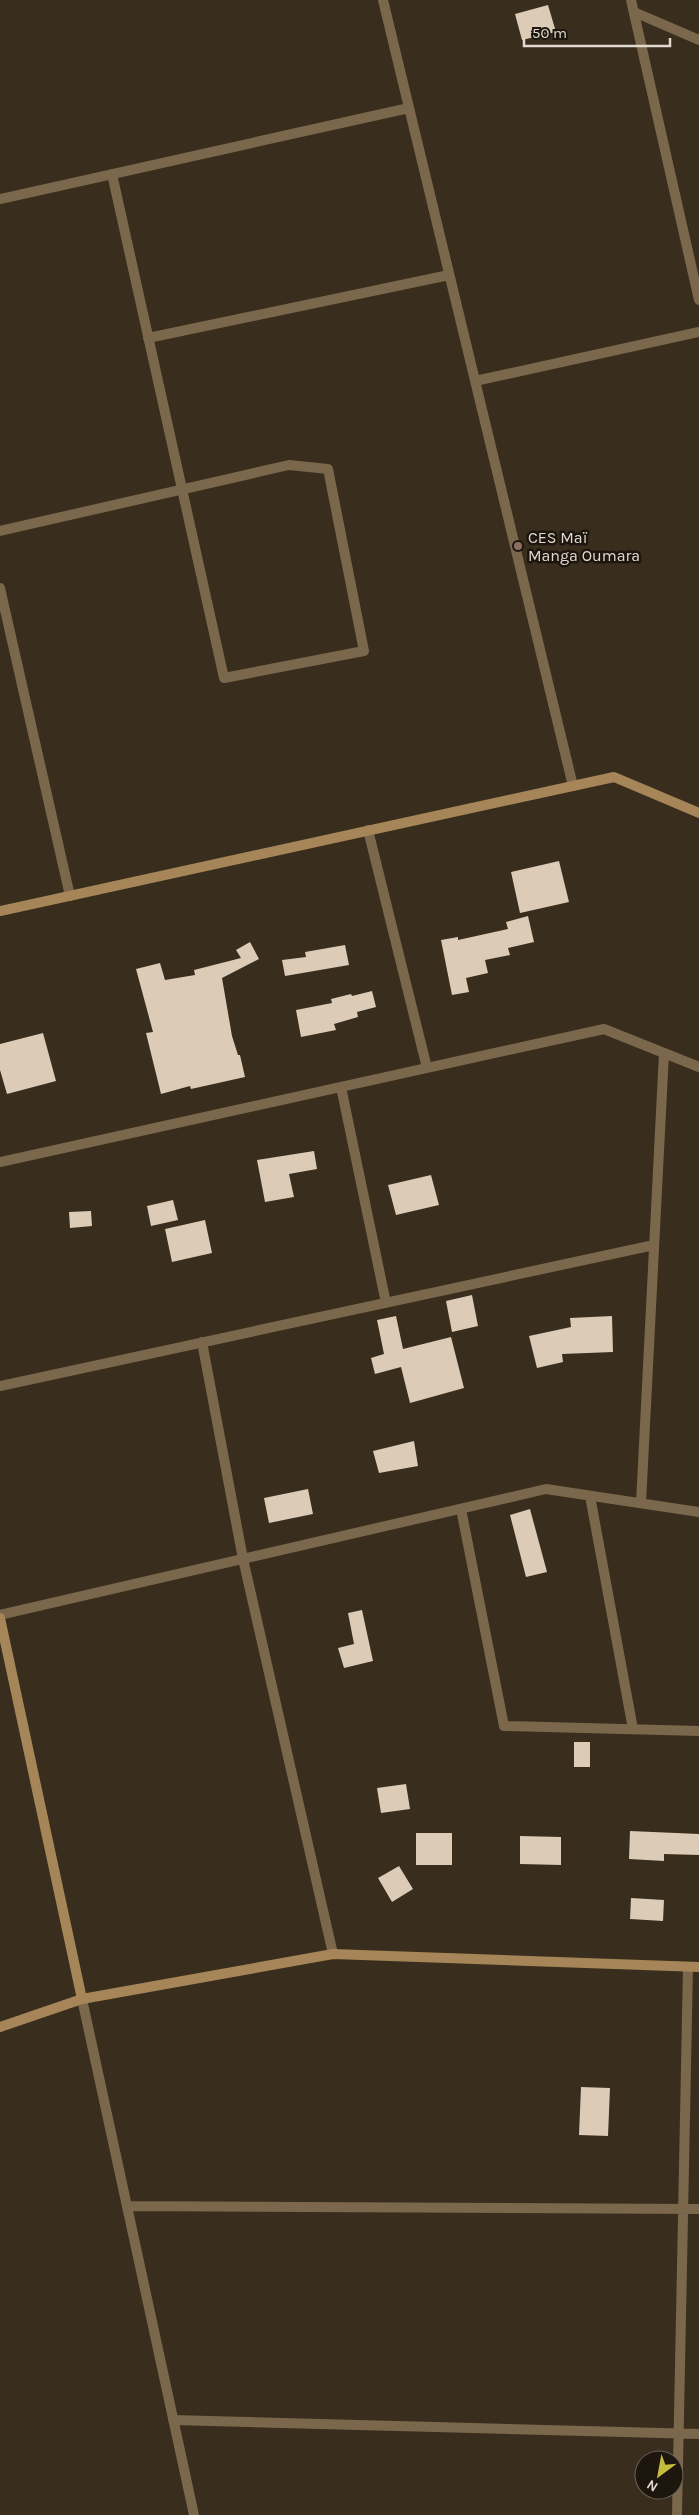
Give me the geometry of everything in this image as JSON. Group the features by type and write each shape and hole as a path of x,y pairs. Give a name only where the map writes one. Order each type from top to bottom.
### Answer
{"street":[{"path":"383,0 573,786"},
{"path":"631,0 699,300"},
{"path":"634,12 699,40"},
{"path":"0,199 409,108"},
{"path":"0,531 182,490 289,465 328,469 364,651 224,678 182,490 148,338 112,174"},
{"path":"148,338 449,275"},
{"path":"475,381 699,332"},
{"path":"0,588 70,896"},
{"path":"0,911 614,777 699,813"},
{"path":"368,830 427,1068"},
{"path":"0,1162 604,1029 699,1067"},
{"path":"641,1503 664,1053"},
{"path":"341,1087 386,1303"},
{"path":"0,1386 654,1245"},
{"path":"202,1342 243,1559 333,1954"},
{"path":"194,2515 0,1616 546,1489 699,1512"},
{"path":"590,1496 633,1729"},
{"path":"461,1509 504,1726 699,1731"},
{"path":"0,2027 82,1999 333,1954 694,1967 683,2208 677,2515"},
{"path":"127,2206 699,2209"},
{"path":"173,2420 699,2434"}],"building":[{"path":"548,5 556,32 522,40 515,14"},
{"path":"559,861 569,902 520,913 511,872"},
{"path":"528,916 534,942 508,948 510,955 485,960 488,973 466,978 469,992 452,995 441,940 458,937 458,940 508,929 506,922"},
{"path":"250,942 259,959 222,978 232,1036 238,1055 240,1055 245,1077 191,1089 190,1086 161,1094 146,1033 153,1032 136,969 160,963 165,980 195,975 194,970 241,958 236,950"},
{"path":"345,945 349,965 285,976 282,960 306,957 305,952"},
{"path":"372,991 376,1007 357,1012 358,1017 334,1024 336,1030 301,1037 296,1010 332,1003 331,999 351,994 352,996"},
{"path":"43,1033 56,1081 7,1094 0,1070 0,1044"},
{"path":"314,1151 317,1169 289,1174 294,1197 265,1202 257,1160"},
{"path":"431,1175 439,1205 396,1215 388,1185"},
{"path":"173,1200 178,1220 151,1226 147,1206"},
{"path":"91,1211 92,1226 70,1228 69,1212"},
{"path":"205,1220 212,1253 172,1262 165,1229"},
{"path":"472,1295 478,1326 452,1332 446,1301"},
{"path":"396,1316 403,1349 451,1337 464,1388 410,1403 401,1367 375,1374 371,1358 384,1354 377,1320"},
{"path":"612,1316 613,1352 562,1354 563,1362 537,1368 529,1336 571,1327 570,1318"},
{"path":"414,1441 418,1466 379,1473 373,1451"},
{"path":"308,1489 313,1514 269,1523 264,1498"},
{"path":"530,1509 547,1572 526,1577 510,1515"},
{"path":"362,1610 373,1661 344,1668 338,1648 354,1644 348,1613"},
{"path":"574,1742 590,1742 590,1767 574,1767"},
{"path":"406,1784 410,1809 381,1813 377,1788"},
{"path":"630,1831 699,1834 699,1855 664,1854 664,1861 629,1859"},
{"path":"416,1833 452,1833 452,1865 416,1865"},
{"path":"520,1836 561,1837 561,1865 520,1864"},
{"path":"399,1866 413,1889 392,1902 378,1878"},
{"path":"631,1898 664,1900 663,1921 630,1919"},
{"path":"581,2087 610,2088 608,2136 579,2135"}],"place":[{"name":"CES Maï Manga Oumara","path":"518,546"}]}
